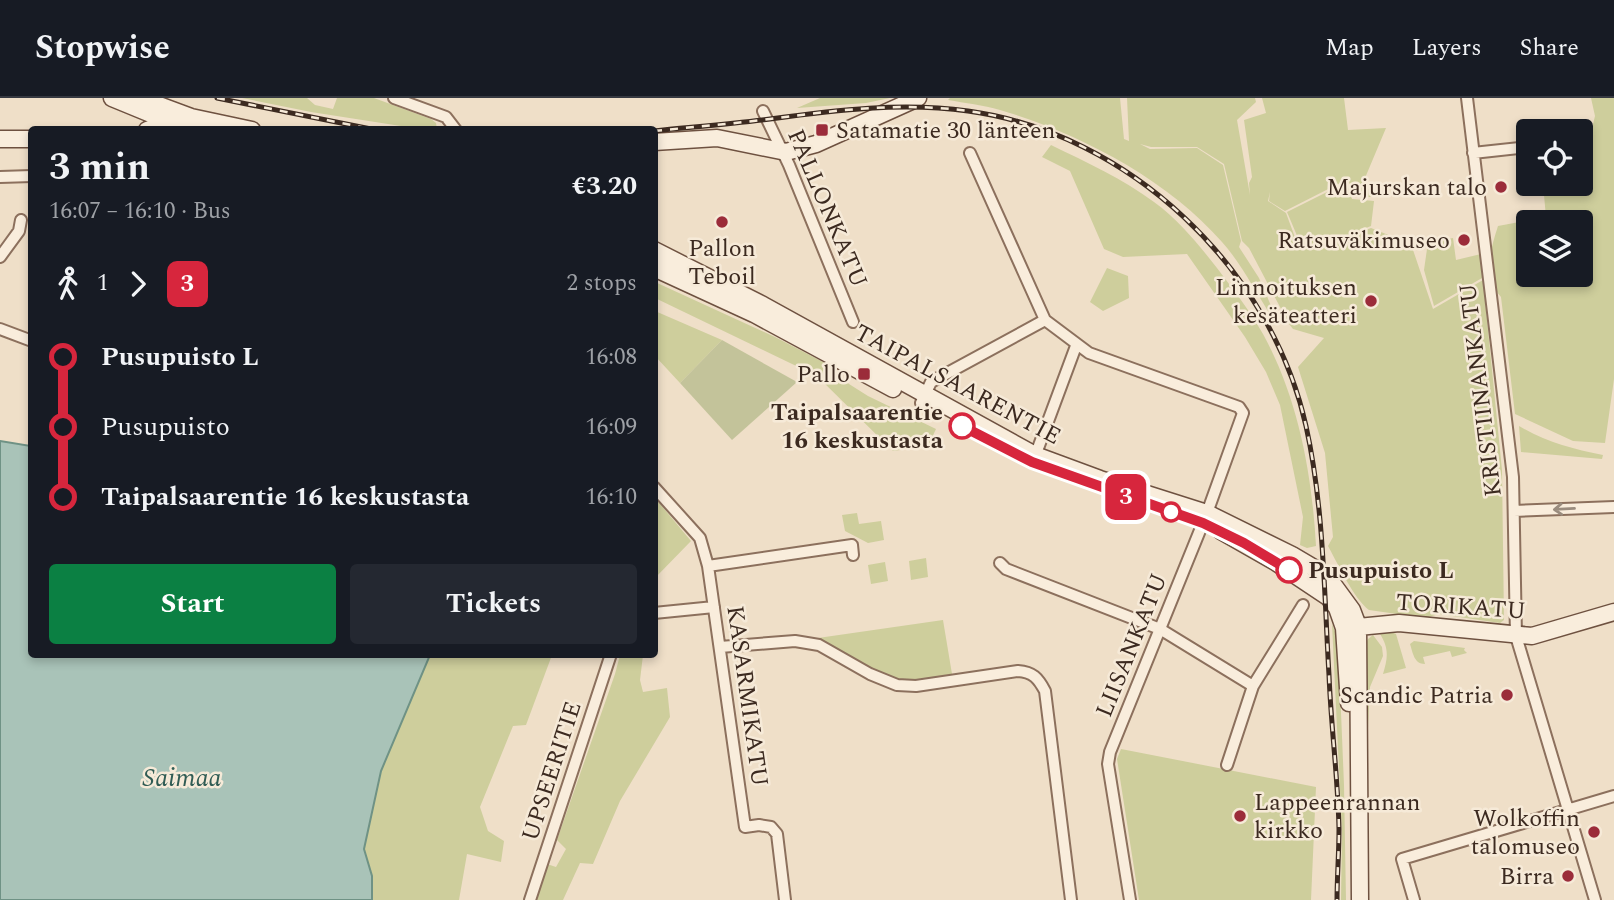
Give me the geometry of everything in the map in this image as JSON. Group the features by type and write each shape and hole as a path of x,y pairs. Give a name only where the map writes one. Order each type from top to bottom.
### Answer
{"main road":[{"path":"111,98 168,121 188,126"},
{"path":"140,98 191,117 233,126"},
{"path":"658,142 717,138 783,152 816,144 918,98"},
{"path":"156,126 191,117"},
{"path":"0,139 28,139"},
{"name":"TAIPALSAARENTIE","path":"658,252 923,399"},
{"name":"TAIPALSAARENTIE","path":"658,270 754,314 989,431 1034,458 1205,518 1314,568 1343,595 1352,610 1352,900"},
{"name":"TORIKATU","path":"1351,627 1399,623 1516,636 1532,635 1614,612"},
{"name":"TAIPALSAARENTIE","path":"1351,627 1360,900"}],"street":[{"path":"394,98 446,117 453,126"},
{"name":"KRISTIINANKATU","path":"1467,98 1513,477 1516,636 1595,900"},
{"name":"PALLONKATU","path":"762,111 783,152 853,322"},
{"path":"446,117 447,126"},
{"path":"1474,153 1516,148"},
{"path":"970,153 1045,320 1076,345 1034,458"},
{"path":"0,177 28,176"},
{"path":"0,257 19,231 21,220"},
{"path":"923,399 931,382 1045,320"},
{"path":"0,329 28,340"},
{"name":"LIISANKATU","path":"1076,345 1089,353 1239,407 1243,414 1205,518 1110,752 1108,764 1130,900"},
{"name":"KASARMIKATU","path":"658,491 700,538 708,566 745,827 771,827 776,834 785,900"},
{"path":"1514,511 1614,507"},
{"path":"708,566 852,545 853,555"},
{"path":"1000,563 1006,569 1160,629 1253,686"},
{"path":"1227,765 1253,686 1303,605"},
{"path":"658,613 714,607"},
{"path":"720,647 795,641 819,645 870,674 897,685 916,686 1018,671 1038,678 1045,691 1071,900"},
{"name":"UPSEERITIE","path":"530,900 610,658"},
{"path":"1414,900 1402,859 1614,796"}],"green space":[{"path":"242,98 307,98 315,105 333,109 337,98 374,98 431,119 436,126 401,126"},
{"path":"820,98 890,98 866,103 797,108"},
{"path":"1120,98 1124,139 1129,141 1127,98 1255,98 1256,102 1237,120 1250,195 1249,183 1252,177 1244,120 1266,113 1262,98 1344,98 1348,130 1386,128 1365,178 1366,189 1374,190 1372,197 1354,196 1348,179 1285,211 1269,201 1270,192 1268,201 1286,213 1296,240 1340,240 1371,228 1411,244 1433,309 1483,280 1502,470 1504,620 1500,623 1439,614 1425,618 1369,610 1352,590 1328,546 1333,537 1325,453 1298,367 1324,338 1293,329 1289,324 1249,248 1242,241 1224,164 1197,147 1151,147 1140,144 1150,149 1197,148 1223,165 1241,241 1239,247 1259,278 1275,315 1272,317 1222,242 1200,219 1148,179 1120,161 1060,131 1000,110 948,100"},
{"path":"1591,98 1614,98 1614,379 1605,443 1573,441 1515,414 1501,297 1495,289 1490,272 1498,226 1516,223 1516,287 1593,287 1593,210 1545,210 1544,196 1593,196 1595,116"},
{"path":"1051,145 1117,178 1163,209 1203,250 1253,317 1275,358 1294,410 1307,464 1316,546 1307,548 1300,545 1303,517 1280,405 1266,372 1245,337 1187,254 1123,257 1104,249 1070,171 1042,157"},
{"path":"1347,182 1352,199 1374,201 1371,226 1339,239 1298,238 1287,212"},
{"path":"1453,238 1456,260 1481,254 1482,278 1434,306 1424,270 1427,249 1441,240"},
{"path":"1107,268 1128,276 1129,298 1103,311 1090,302"},
{"path":"658,283 827,364 849,384 868,396 936,429 928,446 893,451 817,376 658,299"},
{"path":"658,312 722,340 680,383 658,359"},
{"path":"722,340 797,382 732,440 680,383"},
{"path":"1519,426 1560,444 1603,455 1602,459 1521,452"},
{"path":"658,502 691,541 658,575"},
{"path":"857,513 859,524 881,521 884,540 868,543 845,531 842,515"},
{"path":"926,558 928,577 911,580 909,561"},
{"path":"885,562 888,581 871,584 868,565"},
{"path":"943,620 952,674 918,679 887,677 877,673 818,638"},
{"path":"1332,624 1338,639 1346,900 1341,900 1342,831"},
{"path":"1380,634 1396,634 1406,668 1383,674 1387,653"},
{"path":"1373,635 1382,647 1383,656 1370,687 1367,749 1362,744 1363,649"},
{"path":"1414,641 1465,648 1467,653 1452,657 1450,651 1423,657 1425,664 1421,664 1412,651 1410,644"},
{"path":"429,658 551,658 526,725 513,726 480,807 488,831 504,841 501,862 467,854 459,900 372,900 372,876 364,849 381,771"},
{"path":"619,658 643,658 640,680 643,692 667,688 670,717 620,801 593,864 580,863 563,900 537,900 547,864 556,867 566,849 557,840"},
{"path":"1121,749 1316,787 1311,900 1139,900 1117,759"}],"water":[{"name":"Saimaa","path":"0,441 28,446 28,658 429,658 381,771 364,849 372,876 372,900 0,900"}],"railway":[{"path":"217,98 356,126"},
{"path":"658,131 894,107 968,111 1027,124 1084,147 1136,179 1184,218 1226,263 1261,313 1288,368 1306,426 1312,457 1322,550 1337,791 1337,900"}],"bus line":[{"name":"3","path":"962,426 1032,462 1203,523 1244,543 1289,570"}],"place":[{"name":"Satamatie 30 länteen","path":"822,130"},
{"name":"Majurskan talo","path":"1501,187"},
{"name":"Pallon Teboil","path":"722,222"},
{"name":"Ratsuväkimuseo","path":"1464,240"},
{"name":"Linnoituksen kesäteatteri","path":"1371,301"},
{"name":"Pallo","path":"864,374"},
{"name":"Taipalsaarentie 16 keskustasta","path":"962,426"},
{"name":"Pusupuisto L","path":"1289,570"},
{"name":"Scandic Patria","path":"1507,695"},
{"name":"Lappeenrannan kirkko","path":"1240,816"},
{"name":"Wolkoffin talomuseo","path":"1594,832"},
{"name":"Birra","path":"1568,876"}]}
